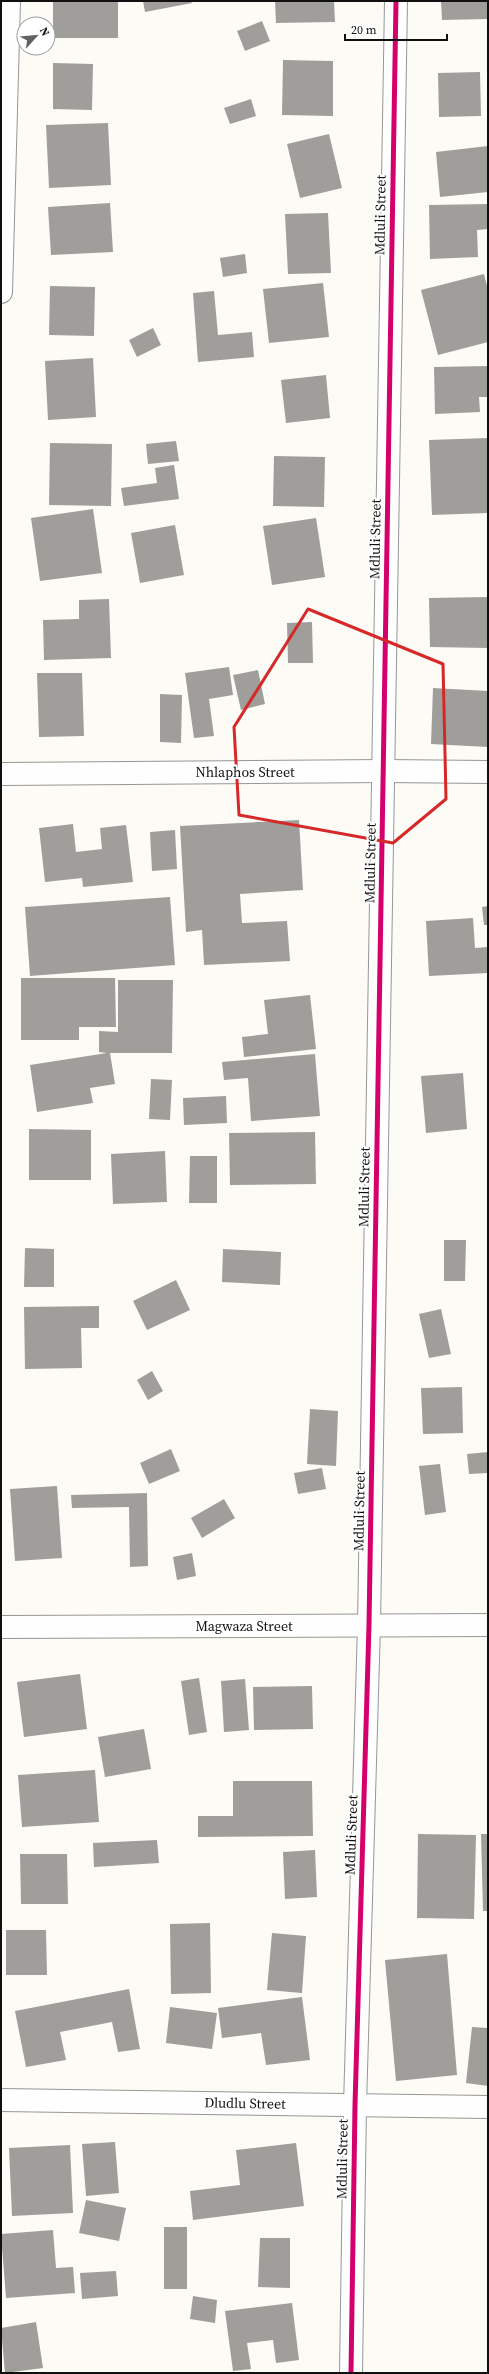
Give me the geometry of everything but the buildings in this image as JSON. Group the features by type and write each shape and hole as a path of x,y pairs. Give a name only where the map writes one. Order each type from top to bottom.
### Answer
{"street":[{"path":"1,292 9,1"},
{"name":"Mdluli Street","path":"350,2373 355,2105 369,1625 396,1"},
{"name":"Nhlaphos Street","path":"1,774 384,771 488,772"},
{"name":"Magwaza Street","path":"1,1628 488,1625"},
{"name":"Dludlu Street","path":"1,2100 488,2107"}],"highlighted area":[{"path":"308,609 443,664 446,799 393,843 239,815 234,727"}],"cycle path":[{"path":"351,2373 355,2105 369,1625 396,1"}]}
